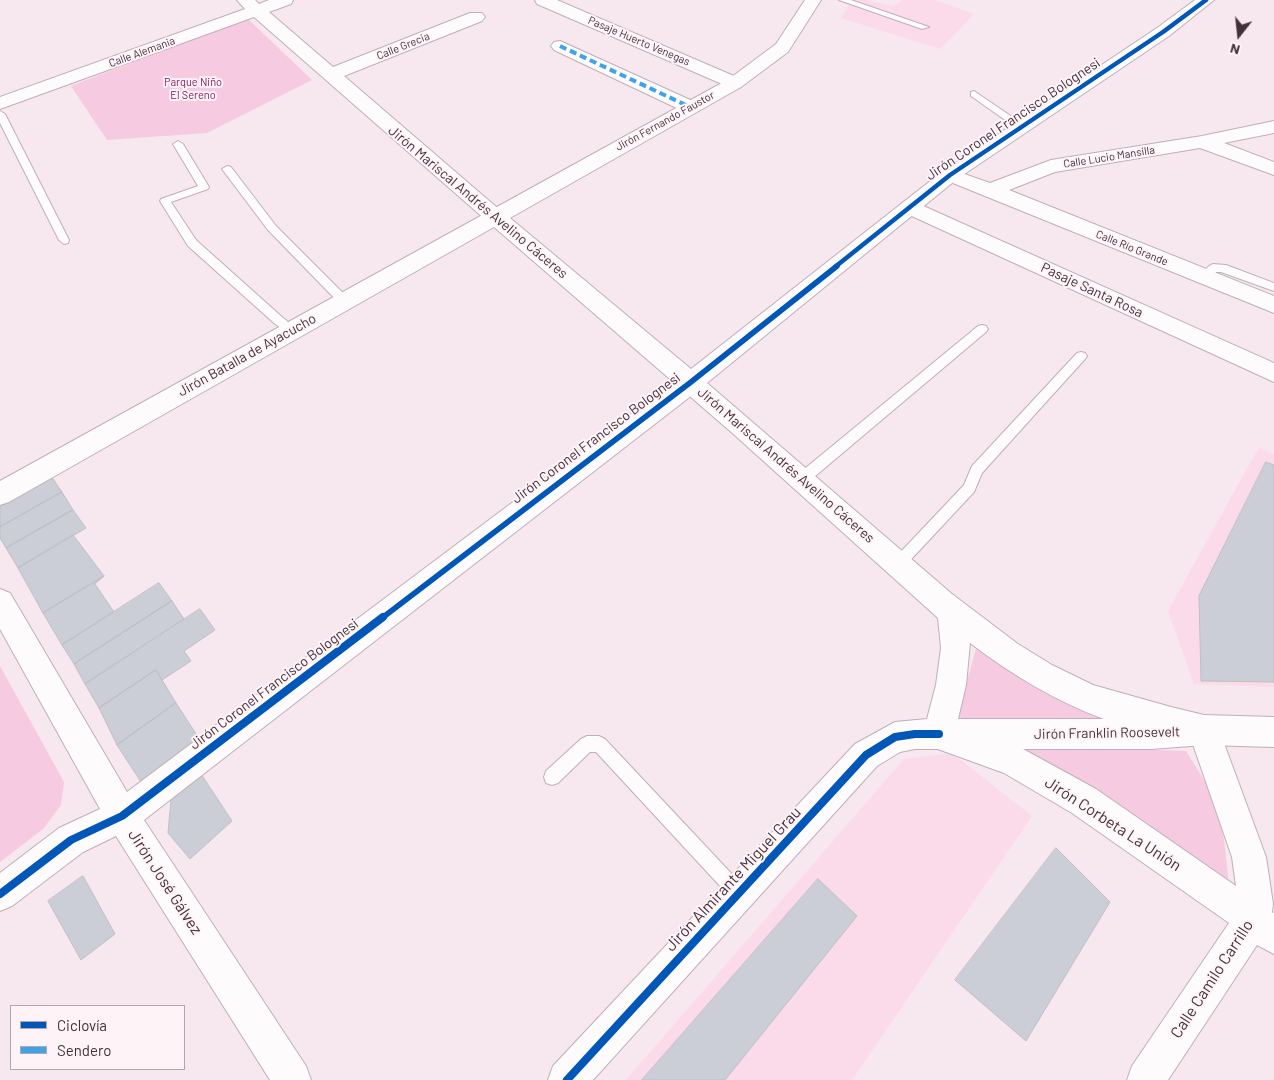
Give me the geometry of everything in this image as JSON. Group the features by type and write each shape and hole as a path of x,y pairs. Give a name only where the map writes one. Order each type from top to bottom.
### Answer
{"street":[{"name":"Calle Alemania","path":"0,103 251,5 285,0"},
{"name":"Pasaje Huerto Venegas","path":"543,0 735,83"},
{"name":"Jirón Fernando Faustor","path":"494,216 735,83 782,48 813,0"},
{"name":"Jirón Coronel Francisco Bolognesi","path":"0,894 71,840 122,816 691,382 950,175 1163,32 1206,0"},
{"name":"Jirón Mariscal Andrés Avelino Cáceres","path":"251,5 330,76 691,382 952,611 1014,657 1075,692 1134,714 1204,730"},
{"name":"Calle Grecia","path":"330,76 476,18"},
{"path":"560,46 690,107"},
{"name":"Calle Lucio Mansilla","path":"990,190 1051,166 1202,142 1274,128"},
{"path":"1202,142 1274,169"},
{"path":"950,175 990,190"},
{"name":"Calle Río Grande","path":"990,190 1274,305"},
{"name":"Pasaje Santa Rosa","path":"910,206 1274,373"},
{"name":"Jirón Batalla de Ayacucho","path":"0,494 494,216"},
{"name":"Jirón José Gálvez","path":"0,602 122,816 292,1080"},
{"path":"939,734 951,685 956,648 952,611"},
{"name":"Jirón Franklin Roosevelt","path":"939,734 1151,734 1204,730 1274,732"},
{"name":"Calle Camilo Carrillo","path":"1146,1080 1263,928 1256,904 1249,857 1204,730"},
{"name":"Jirón Almirante Miguel Grau","path":"567,1080 866,756 894,737 915,734 939,734"},
{"name":"Jirón Corbeta La Unión","path":"939,734 1012,760 1084,801 1263,928"}],"lane":[{"path":"843,0 925,27"},
{"path":"974,94 1021,127"},
{"path":"0,114 64,240"},
{"path":"178,144 204,187 165,201 176,220 192,243 278,320 292,330"},
{"path":"227,169 272,228 344,301"},
{"path":"1206,278 1213,268 1222,268 1274,287"},
{"path":"802,479 982,329"},
{"path":"898,564 969,488 977,470 1080,356"},
{"path":"552,777 587,744 599,744 739,894"}],"shaded area":[{"path":"852,0 865,0 893,6 903,0 935,0 974,14 940,49 841,18"},
{"path":"1259,447 1274,455 1274,687 1194,684 1168,611"},
{"path":"952,753 1032,816 852,1080 626,1080 904,759"}],"green space":[{"name":"Parque Niño El Sereno","path":"247,18 312,80 207,133 107,140 71,86"},
{"path":"976,649 1118,722 956,719"},
{"path":"0,666 64,782 61,805 43,829 0,862"},
{"path":"1004,744 1186,751 1214,796 1224,840 1229,885"}],"building":[{"path":"1266,462 1274,465 1274,682 1201,681 1199,596"},
{"path":"51,476 62,492 0,527 0,505"},
{"path":"62,492 73,510 6,548 0,538 0,527"},
{"path":"73,510 86,528 18,568 6,548"},
{"path":"73,535 104,576 43,613 18,568"},
{"path":"104,576 95,584 114,612 62,645 43,613"},
{"path":"159,583 172,601 74,664 62,645"},
{"path":"172,601 184,619 85,684 74,664"},
{"path":"200,609 215,630 184,651 191,661 162,680 156,670 99,708 85,684"},
{"path":"156,670 176,703 117,745 99,708"},
{"path":"176,703 200,740 141,782 117,745"},
{"path":"201,774 232,821 190,859 168,833 171,800"},
{"path":"1056,848 1110,902 1026,1041 955,980"},
{"path":"83,876 115,934 81,960 48,901"},
{"path":"818,879 857,916 725,1080 642,1080"}],"marked path":[{"path":"560,46 690,107"}],"cycle path":[{"path":"0,894 71,840 122,816 691,382 950,175 1163,32 1206,0"},
{"path":"567,1080 866,755 895,737 915,734 939,734"}]}
